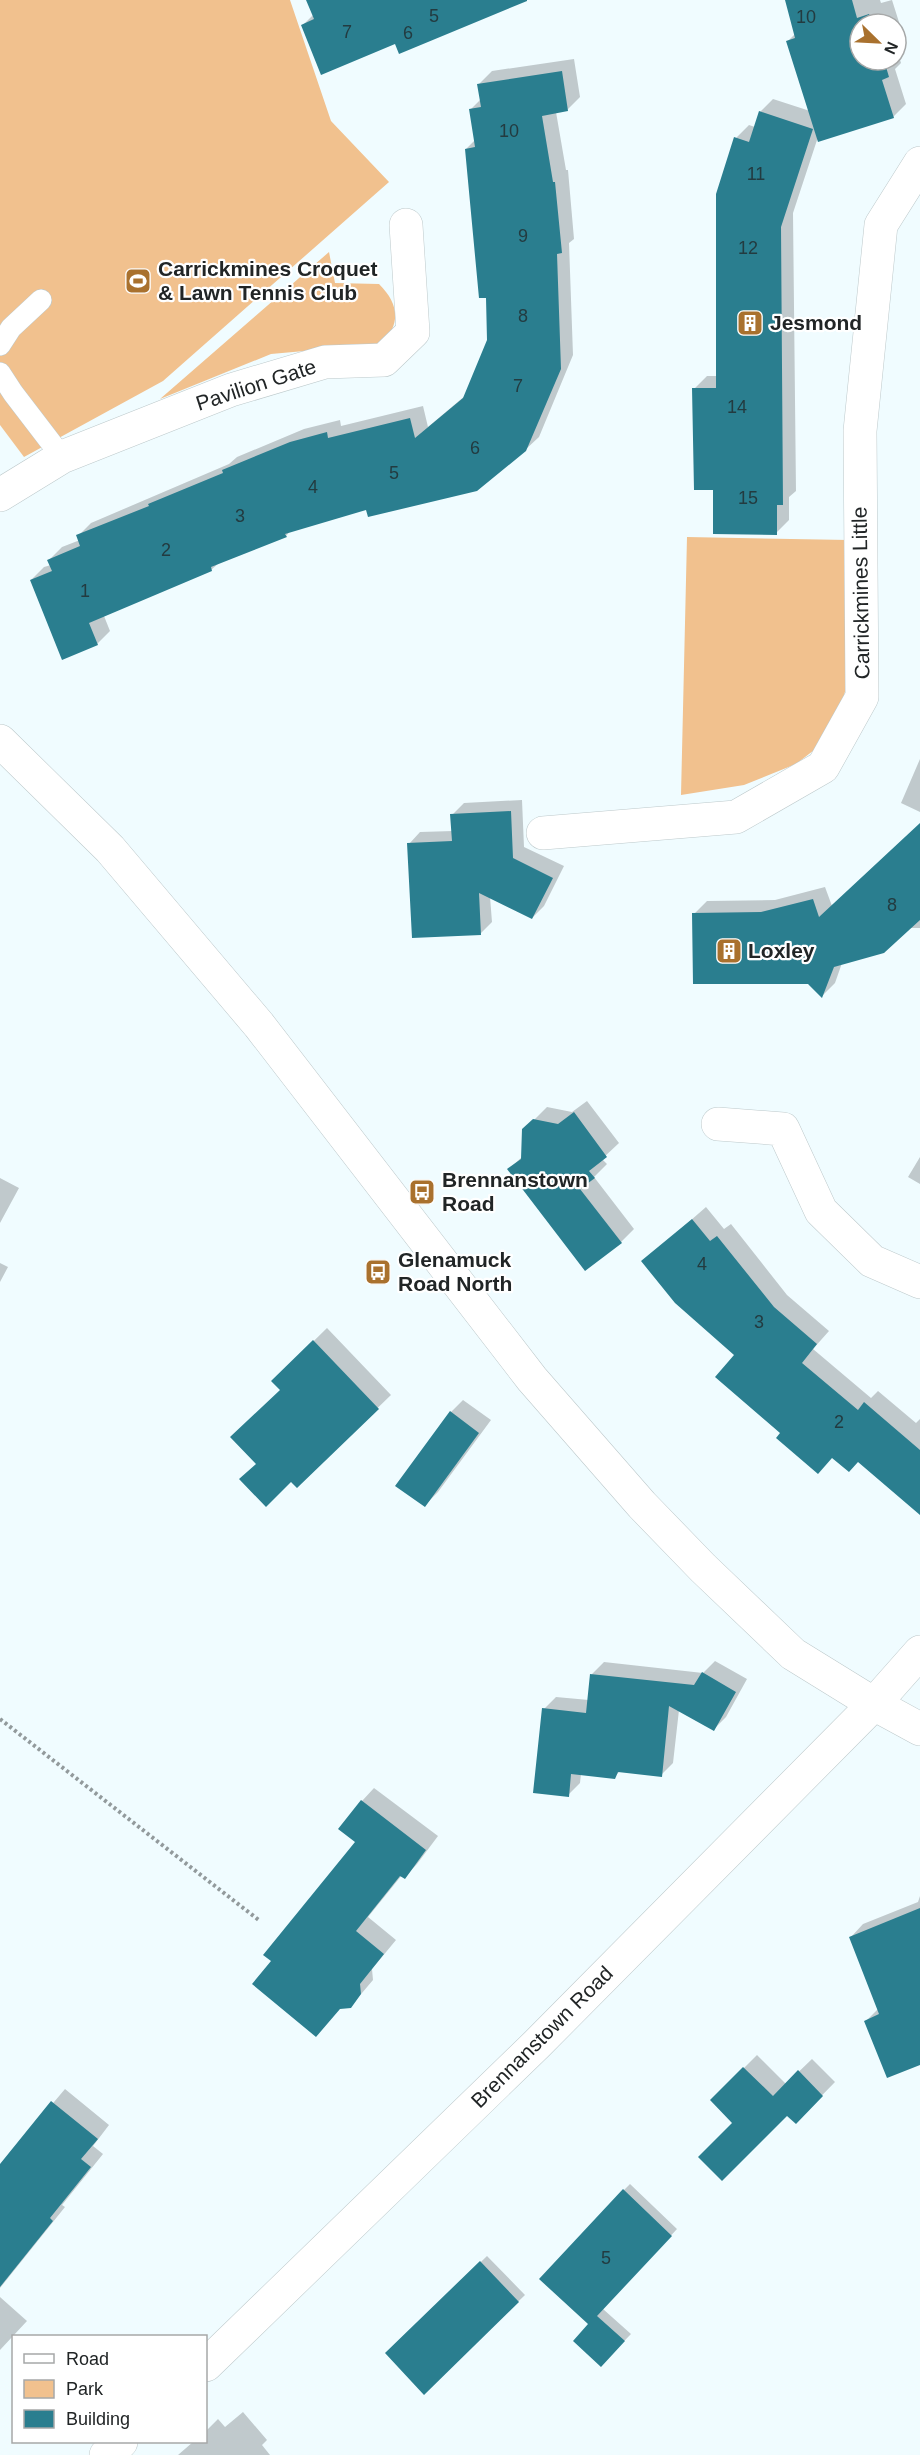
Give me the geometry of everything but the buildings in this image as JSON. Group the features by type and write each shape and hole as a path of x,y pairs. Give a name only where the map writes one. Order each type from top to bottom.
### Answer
{"street":[{"name":"Carrickmines Little","path":"543,833 736,817 823,767 862,697 860,431 881,225 920,163"},
{"name":"Pavilion Gate","path":"0,495 62,457 231,390 325,362 384,360 414,332 406,225"},
{"path":"0,741 110,849 251,1016 532,1379 642,1505 703,1568 793,1654 874,1704 920,1729"},
{"path":"718,1124 783,1129 821,1211 873,1261 920,1282"},
{"name":"Brennanstown Road","path":"207,2363 537,2044 874,1704 920,1652"},
{"path":"106,2455 120,2443"}],"lane":[{"path":"0,345 11,328 41,300"},
{"path":"0,373 62,457"}],"path":[{"path":"0,1719 260,1921"}],"green space":[{"name":"Carrickmines Croquet & Lawn Tennis Club","path":"0,0 290,0 331,121 389,182 163,381 24,457 0,425"},
{"path":"329,252 335,283 379,284 391,299 395,321 382,344 271,354 160,399"},
{"path":"687,537 849,540 849,674 843,700 818,747 796,764 744,785 681,795"}],"place":[{"name":"Carrickmines Croquet & Lawn Tennis Club","path":"138,281"},
{"name":"Jesmond","path":"750,323"},
{"name":"Loxley","path":"729,951"},
{"name":"Brennanstown Road","path":"422,1192"},
{"name":"Glenamuck Road North","path":"378,1272"}]}
